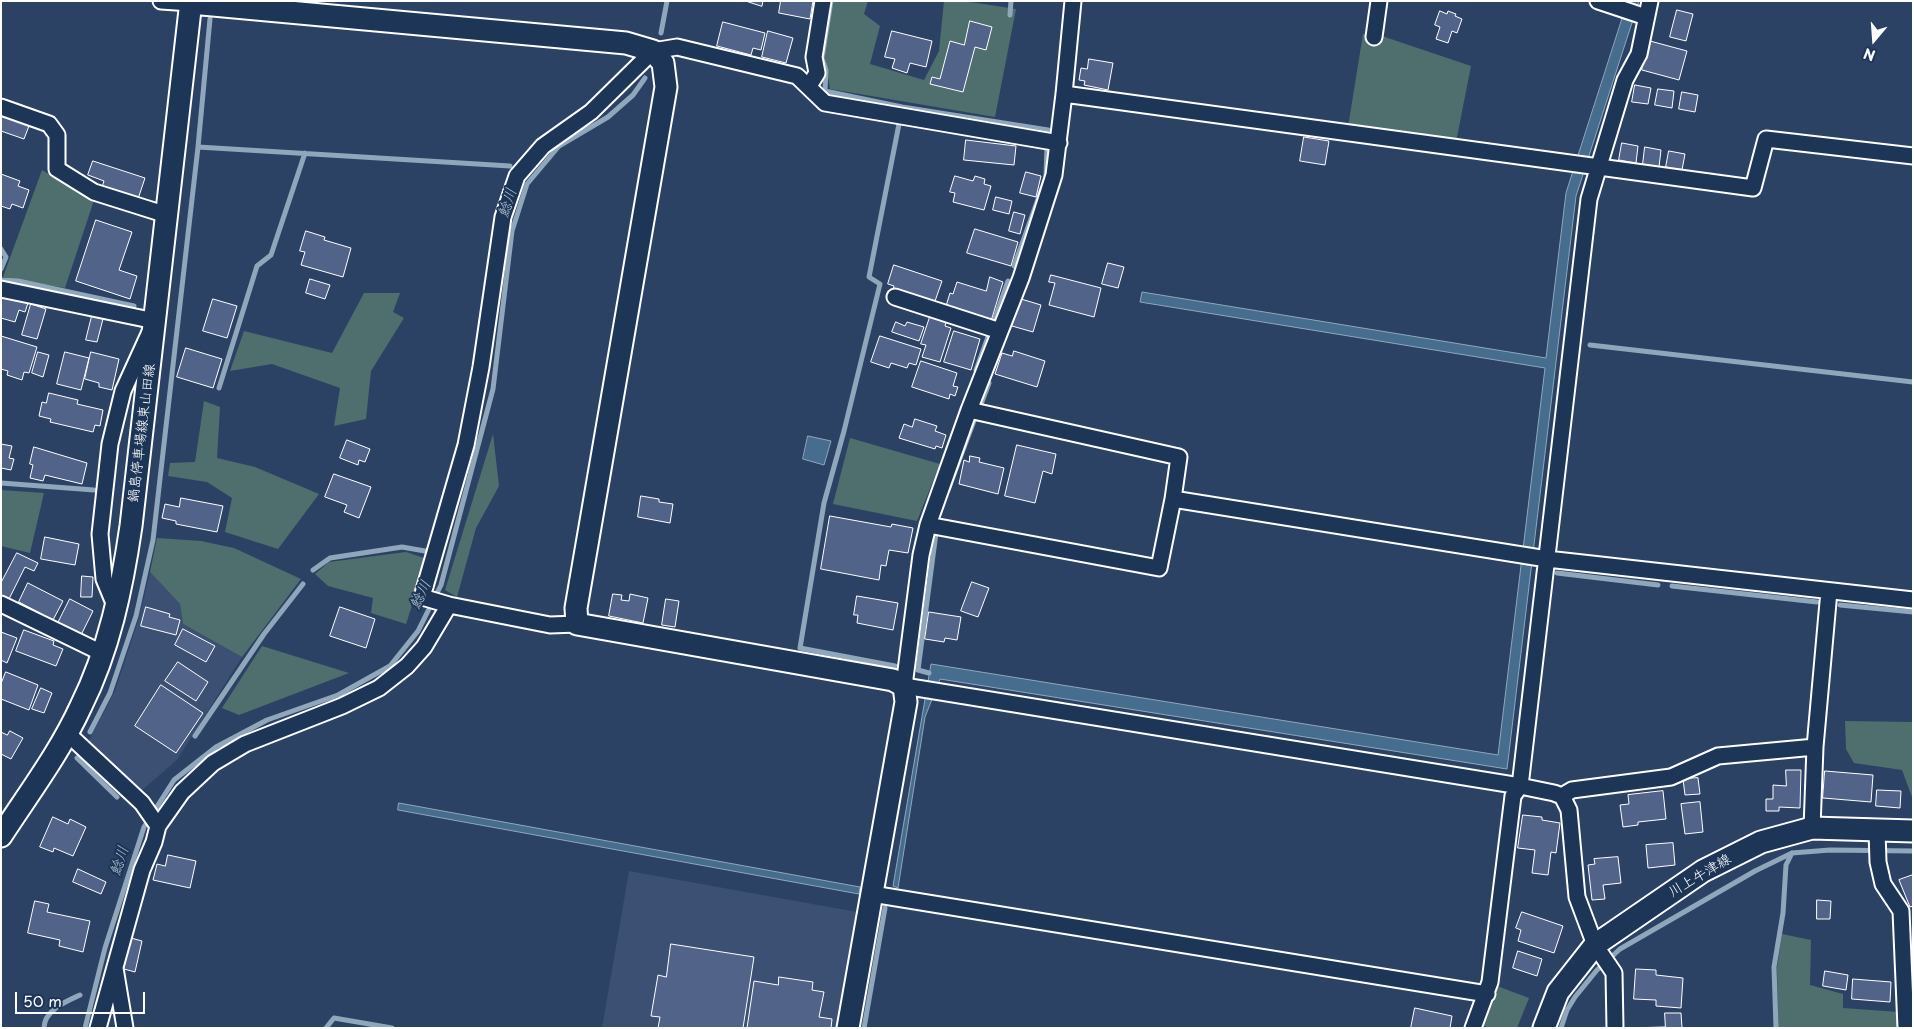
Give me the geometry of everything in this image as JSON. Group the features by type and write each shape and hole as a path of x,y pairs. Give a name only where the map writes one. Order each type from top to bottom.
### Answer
{"street":[{"path":"161,1 191,2 626,43 652,51 677,47 798,76 825,103 1059,143"},
{"path":"808,86 817,73 814,57 823,1"},
{"path":"848,1028 906,702 913,688 921,556 928,525 969,410 1020,278 1054,175 1059,143 1072,1"},
{"path":"1374,37 1379,1"},
{"path":"1598,1 1646,17"},
{"path":"1473,1028 1490,982 1512,796 1520,786 1544,558 1589,199 1625,80 1639,54 1650,1"},
{"name":"鍋島停車場線東山田線","path":"1,836 67,733 82,705 102,654 124,573 191,2"},
{"path":"652,51 590,112 543,146 517,176 503,217 481,367 466,445 422,598 550,625 577,624 893,680 913,688 1554,793 1562,796 1569,810 1577,897 1595,945 1614,973 1616,1028"},
{"path":"577,624 576,608 666,87 663,63 652,51"},
{"path":"1064,94 1753,188 1766,139 1913,156"},
{"path":"1,107 49,124 57,135 57,169 94,192 167,215"},
{"path":"1,289 155,321 122,391 110,444 100,534 104,579 116,608"},
{"path":"895,297 1000,331"},
{"path":"928,525 1159,568 1179,457 969,410"},
{"path":"1172,499 1544,558 1913,600"},
{"path":"1812,828 1815,747 1829,591"},
{"path":"1,604 102,654"},
{"path":"98,1028 142,870 154,842 158,826 182,792 213,764 245,744 342,706 379,688 407,666 424,647 449,605"},
{"path":"67,733 142,803 158,826"},
{"path":"1562,796 1572,790 1671,777 1718,756 1815,747"},
{"name":"川上牛津線","path":"1544,1028 1558,992 1595,945 1703,871 1761,842 1812,828 1913,831"},
{"path":"1877,831 1878,862 1883,884 1907,911 1906,1028"},
{"path":"872,894 1487,994"},
{"path":"115,967 125,1028"}],"shaded area":[{"path":"1628,1 1639,1 1576,196 1507,769 940,679 925,717 898,888 893,886 931,664 1498,755 1545,368 1140,302 1142,292 1546,358 1566,193"},
{"path":"808,436 831,441 824,465 803,459"},
{"path":"150,572 180,604 183,624 242,657 177,760 141,791 88,742 115,691 139,618"},
{"path":"399,803 860,887 859,894 398,810"},
{"path":"629,871 857,912 836,1028 602,1028"}],"green space":[{"path":"833,1 868,1 864,14 880,26 870,64 924,80 939,51 944,1 964,1 1016,9 995,117 830,89 824,52"},
{"path":"1363,34 1382,36 1471,66 1456,142 1348,127"},
{"path":"42,170 94,200 65,288 3,277"},
{"path":"364,293 400,293 393,312 404,318 371,371 366,419 334,426 340,388 272,364 230,371 244,331 332,353"},
{"path":"204,401 220,407 217,458 255,467 319,494 278,549 225,532 232,498 207,482 168,476 170,463 195,462"},
{"path":"493,434 499,486 476,528 457,597 445,590"},
{"path":"850,438 940,464 917,521 833,504"},
{"path":"1,490 44,493 30,553 1,546"},
{"path":"157,538 201,541 234,548 301,579 242,657 183,624 180,604 150,572"},
{"path":"406,552 427,559 406,624 371,613 373,598 328,586 315,574 329,562"},
{"path":"262,646 349,673 239,715 222,708"},
{"path":"1845,721 1913,722 1913,800 1902,770 1854,763 1846,749"},
{"path":"1782,934 1811,940 1810,985 1843,994 1843,1008 1899,1012 1899,1028 1778,1028 1777,968"},
{"path":"1497,986 1529,998 1517,1028 1489,1028 1482,1025"}],"building":[{"path":"746,1 763,1 762,6"},
{"path":"781,1 813,1 810,19 779,13"},
{"path":"1677,10 1693,14 1686,41 1670,37"},
{"path":"1440,11 1447,14 1448,11 1462,19 1457,33 1452,31 1448,43 1436,39 1440,27 1435,25"},
{"path":"970,21 992,27 986,50 975,47 963,92 930,84 932,77 940,79 950,41 964,45"},
{"path":"723,22 765,33 761,50 753,48 751,55 717,46"},
{"path":"768,31 793,38 786,63 762,57"},
{"path":"892,31 932,41 926,67 910,63 907,73 892,68 895,59 885,57"},
{"path":"1650,41 1687,51 1679,80 1642,70"},
{"path":"1089,59 1113,63 1108,90 1084,85 1085,81 1079,80 1081,68 1087,69"},
{"path":"1635,85 1651,88 1648,104 1632,102"},
{"path":"1658,89 1674,91 1672,108 1655,105"},
{"path":"1682,92 1698,95 1695,112 1679,109"},
{"path":"1,116 29,126 24,139 1,131"},
{"path":"1304,137 1329,141 1325,165 1300,161"},
{"path":"966,140 1016,146 1014,165 964,160"},
{"path":"1622,143 1638,146 1636,163 1619,160"},
{"path":"1645,147 1661,150 1659,167 1643,164"},
{"path":"1669,151 1685,154 1682,170 1666,167"},
{"path":"93,161 145,178 138,199 102,187 104,181 88,175"},
{"path":"1026,172 1041,176 1036,197 1020,193"},
{"path":"1,174 20,181 18,186 29,190 23,208 12,204 10,209 1,206"},
{"path":"955,176 973,181 975,176 985,179 984,184 991,186 984,210 953,202 955,193 950,192"},
{"path":"996,197 1012,201 1009,214 993,210"},
{"path":"1014,212 1025,215 1020,234 1009,231"},
{"path":"96,220 132,232 119,270 137,276 130,299 76,281"},
{"path":"975,229 1018,242 1011,266 967,253"},
{"path":"306,231 325,237 324,240 351,248 343,277 301,265 305,252 300,251"},
{"path":"1108,263 1124,267 1118,288 1102,284"},
{"path":"894,265 942,281 934,304 893,290 894,286 888,284"},
{"path":"1051,275 1101,288 1094,317 1049,305 1055,283 1049,282"},
{"path":"990,277 1003,282 991,321 946,306 950,293 953,294 957,282 986,291"},
{"path":"310,279 330,285 325,299 306,293"},
{"path":"3,296 28,303 25,312 19,310 15,322 1,318"},
{"path":"213,299 237,306 227,338 203,331"},
{"path":"1021,299 1041,305 1033,332 1012,326"},
{"path":"31,304 46,309 37,339 22,335"},
{"path":"92,316 103,319 97,342 86,340"},
{"path":"930,317 946,322 945,326 951,328 940,362 922,357 926,345 921,344"},
{"path":"896,322 905,326 907,322 924,327 919,341 892,332"},
{"path":"954,331 980,339 971,370 944,362"},
{"path":"1,336 37,347 29,373 24,372 22,380 7,375 8,371 1,369"},
{"path":"880,336 921,349 916,365 909,363 907,368 891,363 889,368 871,362"},
{"path":"186,348 222,359 213,388 177,377"},
{"path":"1014,351 1045,361 1037,387 995,374 1002,353 1012,356"},
{"path":"38,352 49,355 43,377 32,373"},
{"path":"65,352 89,358 81,390 57,384"},
{"path":"91,352 119,359 112,390 99,387 99,383 85,379"},
{"path":"921,361 957,373 953,386 958,387 955,396 950,394 949,399 912,387"},
{"path":"49,393 78,400 77,404 103,410 100,426 95,425 93,432 50,422 51,419 39,416 42,402 46,403"},
{"path":"915,419 937,426 935,431 946,435 942,448 936,446 935,449 899,438 904,424 912,427"},
{"path":"347,440 370,449 365,462 359,460 358,465 340,458"},
{"path":"1,444 12,446 9,458 14,459 11,470 1,468"},
{"path":"1017,445 1056,454 1052,474 1043,471 1035,503 1005,496"},
{"path":"34,447 87,463 82,484 45,475 43,481 30,478 33,465 30,464"},
{"path":"970,456 980,458 979,462 1004,468 998,494 959,484 964,460 969,462"},
{"path":"334,474 371,487 359,518 344,512 347,505 325,497"},
{"path":"641,496 673,504 670,523 638,517"},
{"path":"181,498 223,506 217,532 176,524 176,521 162,518 165,504 179,507"},
{"path":"830,516 891,527 892,524 913,528 908,553 889,550 886,566 881,565 879,580 821,569"},
{"path":"45,537 79,544 75,565 41,559"},
{"path":"17,553 38,563 34,571 25,567 9,599 1,595 1,583"},
{"path":"82,576 93,577 92,597 81,597"},
{"path":"972,582 989,588 978,617 961,611"},
{"path":"28,583 63,601 53,620 19,602"},
{"path":"613,594 622,595 621,600 629,601 630,594 648,598 643,623 609,616"},
{"path":"857,596 898,603 893,630 857,623 858,615 854,615"},
{"path":"70,599 93,611 81,635 58,623"},
{"path":"666,599 679,601 675,627 662,625"},
{"path":"146,607 170,614 169,617 180,620 176,635 141,626"},
{"path":"340,607 375,619 366,648 330,636"},
{"path":"929,612 961,617 957,640 945,638 944,642 925,639"},
{"path":"183,629 215,646 206,662 175,645"},
{"path":"24,630 54,641 53,645 63,649 56,666 16,651"},
{"path":"1,632 17,638 7,663 1,660"},
{"path":"178,662 208,682 196,701 165,681"},
{"path":"6,672 38,685 29,710 1,699 1,684"},
{"path":"161,685 203,713 176,753 135,726"},
{"path":"41,688 52,693 44,713 32,709"},
{"path":"10,731 23,738 11,759 1,754 1,732 7,735"},
{"path":"1786,770 1801,770 1800,808 1779,807 1779,811 1766,811 1766,799 1773,799 1773,785 1786,786"},
{"path":"1825,771 1873,775 1871,802 1823,798"},
{"path":"1698,778 1700,794 1685,795 1683,779"},
{"path":"1877,790 1901,791 1900,808 1876,806"},
{"path":"1663,791 1666,819 1638,822 1638,825 1623,827 1620,805 1629,804 1628,795"},
{"path":"1700,802 1703,832 1685,834 1681,804"},
{"path":"1523,815 1542,817 1542,820 1560,823 1556,853 1551,852 1548,875 1532,873 1535,850 1518,848"},
{"path":"53,817 68,824 70,819 86,827 73,856 54,848 53,852 40,847"},
{"path":"1673,843 1675,865 1648,868 1646,845"},
{"path":"168,855 196,861 190,888 153,880 157,864 165,866"},
{"path":"1618,857 1621,883 1603,885 1605,899 1592,900 1588,865 1595,864 1594,859"},
{"path":"78,869 106,882 101,894 73,882"},
{"path":"1913,875 1913,906 1910,907 1899,880"},
{"path":"1817,900 1831,901 1830,919 1817,919"},
{"path":"35,901 49,904 47,912 90,921 83,952 59,946 60,940 28,933"},
{"path":"1522,912 1563,926 1554,953 1518,941 1521,930 1516,928"},
{"path":"131,938 142,941 135,972 124,969"},
{"path":"671,944 754,957 743,1028 658,1028 660,1017 651,1016 658,975 666,977"},
{"path":"1518,951 1542,959 1537,976 1513,968"},
{"path":"1636,969 1656,970 1656,975 1683,978 1681,1008 1656,1006 1656,1000 1634,999"},
{"path":"1825,971 1848,975 1846,990 1823,986"},
{"path":"779,977 813,982 812,990 824,992 819,1017 832,1019 831,1028 747,1028 754,981 778,985"},
{"path":"1853,979 1891,982 1890,1002 1852,999"},
{"path":"1415,1008 1452,1016 1450,1028 1411,1028"},
{"path":"1665,1013 1681,1013 1682,1028 1627,1028 1665,1027"}],"waterway":[{"name":"鯰川","path":"661,33 667,1"},
{"path":"831,1 822,58 826,70 825,91 902,107 1048,130"},
{"path":"1010,15 1011,1"},
{"path":"90,732 110,693 136,616 153,540 198,147 210,19"},
{"name":"鯰川","path":"85,1028 105,948 144,827 174,780 216,747 267,720 338,695 390,666 418,631 441,585 493,389 512,231 527,184 559,146 608,117 633,95 645,78"},
{"path":"895,666 800,648 824,503 844,431 880,284 869,277 899,124"},
{"path":"198,147 510,166"},
{"path":"1014,266 1046,177 1047,147"},
{"path":"219,388 257,266 271,255 305,153"},
{"path":"1,249 6,257 1,269"},
{"path":"1,280 18,281 134,306"},
{"path":"994,321 1008,281"},
{"path":"976,370 989,334"},
{"path":"1590,345 1913,382"},
{"path":"981,404 989,383"},
{"path":"948,490 975,418"},
{"path":"1,483 94,490"},
{"path":"929,673 918,670 936,533"},
{"path":"313,570 330,558 402,547 425,551"},
{"path":"1557,573 1658,585"},
{"path":"195,736 264,634 303,584"},
{"path":"1672,586 1817,602"},
{"path":"1840,605 1913,612"},
{"path":"77,758 117,797"},
{"path":"1561,1028 1567,1010 1575,997 1597,970 1620,949 1755,871 1792,853 1830,850 1913,851"},
{"path":"1776,1028 1774,967 1783,913 1786,865 1792,853"},
{"path":"864,1028 885,908"},
{"path":"44,1028 45,1022 52,1011 80,995"},
{"path":"326,1028 334,1018 392,1028"}]}
